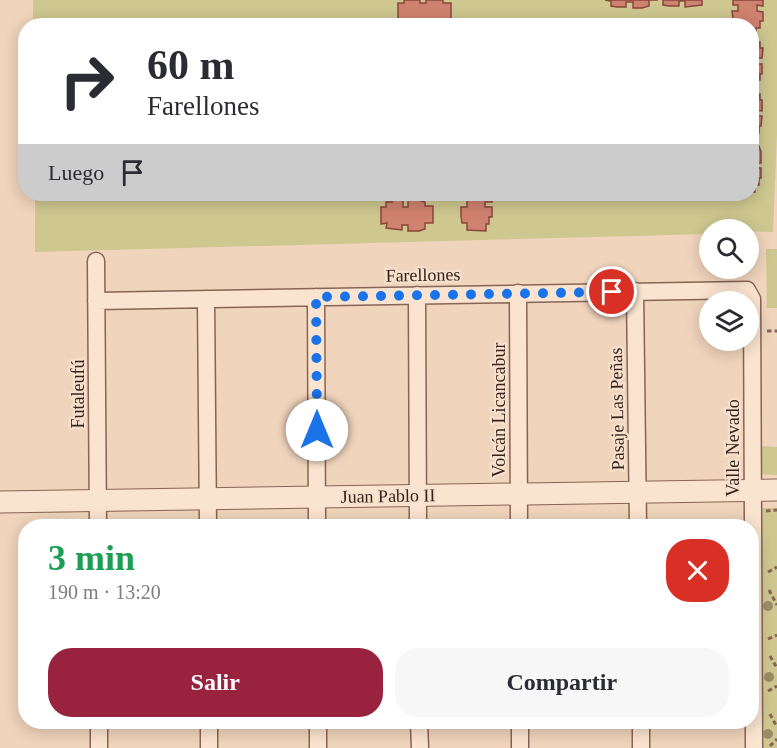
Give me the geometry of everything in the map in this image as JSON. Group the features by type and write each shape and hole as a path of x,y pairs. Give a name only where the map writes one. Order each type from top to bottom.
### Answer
{"street":[{"name":"Futaleufú","path":"96,261 98,519"},
{"name":"Pasaje Las Peñas","path":"635,291 638,519"},
{"name":"Farellones","path":"96,301 745,291"},
{"name":"Volcán Licancabur","path":"518,293 519,519"},
{"path":"417,295 418,519"},
{"path":"316,297 317,519"},
{"path":"206,299 208,519"},
{"name":"Valle Nevado","path":"753,351 753,519"},
{"name":"Juan Pablo II","path":"0,502 777,490"},
{"path":"99,729 99,748"},
{"path":"209,729 209,748"},
{"path":"318,729 318,748"},
{"path":"419,729 420,748"},
{"path":"520,729 520,748"},
{"path":"641,729 641,748"},
{"name":"Valle Nevado","path":"753,729 753,748"}],"path":[{"path":"768,748 777,739"}],"shaded area":[{"path":"33,0 777,0 777,134 773,232 759,232 759,219 699,219 699,234 35,252 35,201 759,201 759,18 33,18"},
{"path":"766,249 777,249 777,308 767,308"},
{"path":"760,446 777,447 777,475 759,474"},
{"path":"758,508 777,508 777,748 758,748"}],"building":[{"path":"404,0 420,0 420,3 426,3 426,0 443,0 443,3 451,3 451,18 398,18 398,3 404,3"},
{"path":"605,0 649,0 649,6 633,8 633,2 626,2 626,7 617,7 611,6 611,1"},
{"path":"663,0 702,0 702,5 685,7 685,1 679,1 679,6 669,6 663,5"},
{"path":"733,0 763,0 763,6 757,5 757,11 763,12 760,28 759,18 733,18 732,11 738,11 738,5 733,5"},
{"path":"759,42 760,48 763,48 762,58 759,58"},
{"path":"759,64 762,64 762,74 760,74 760,80"},
{"path":"759,94 762,100 762,111 759,111"},
{"path":"759,116 762,116 761,126 759,126"},
{"path":"759,146 761,152 761,163 759,163"},
{"path":"403,201 403,207 408,207 408,201 422,201 425,202 425,206 433,206 433,223 425,223 425,229 419,231 408,231 408,225 402,225 402,230 386,228 387,223 381,224 381,207 386,207 386,202"},
{"path":"467,201 492,201 485,202 485,207 492,207 492,217 489,217 489,224 486,224 486,231 467,230 467,223 462,223 461,207 467,207"}],"route":[{"path":"317,430 316,297 612,292"}]}
